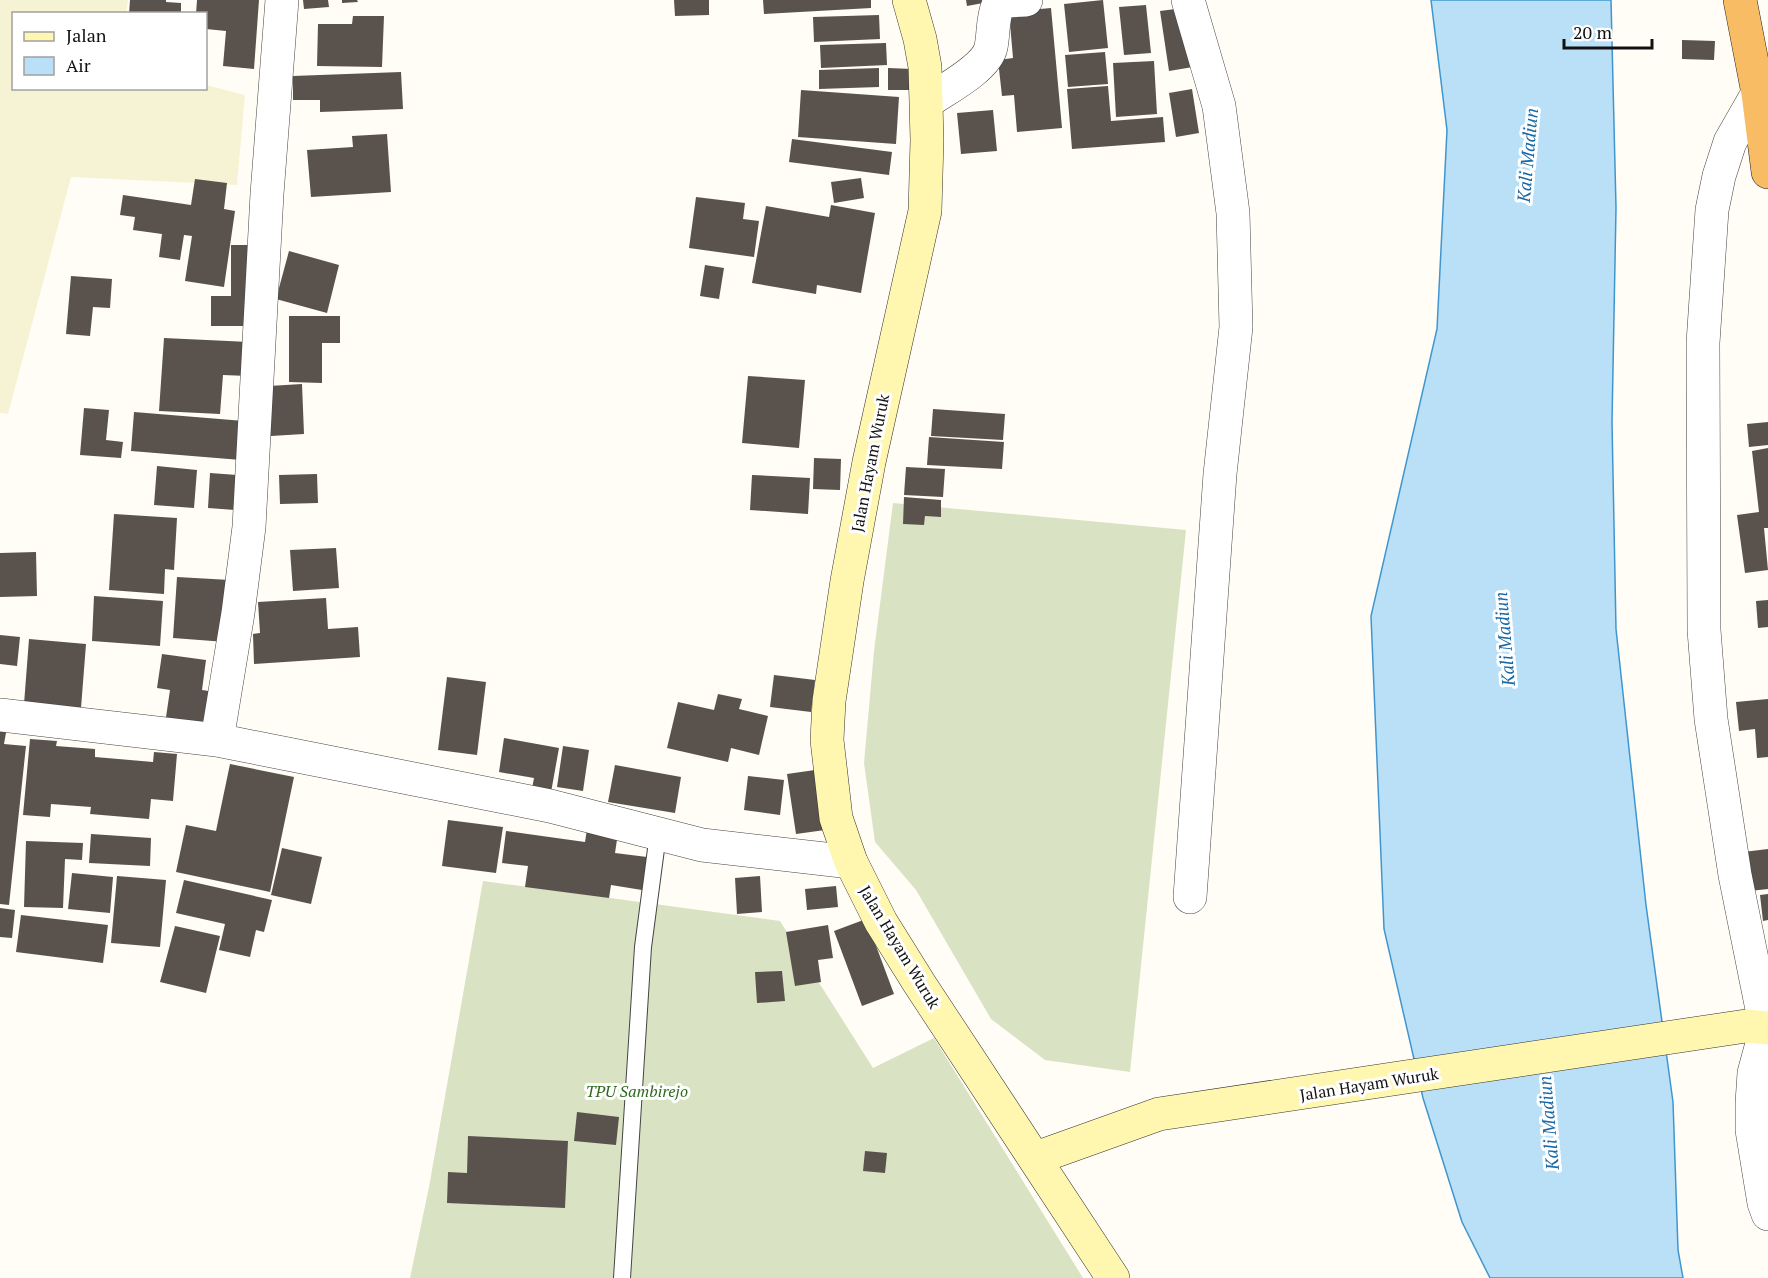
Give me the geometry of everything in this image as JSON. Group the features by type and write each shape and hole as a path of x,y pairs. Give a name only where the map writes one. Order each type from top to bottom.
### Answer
{"highway":[{"path":"1740,0 1758,93 1768,172"}],"main road":[{"name":"Jalan Hayam Wuruk","path":"909,0 925,67 927,102 925,211 868,462 847,581 830,701 827,740 836,818 851,862 881,922 919,983 1036,1158 1159,1114 1310,1093 1757,1022"},
{"path":"1036,1158 1113,1278"}],"street":[{"path":"217,740 238,613 249,527 267,194 282,0"},
{"path":"927,102 980,66 991,50 993,16 999,5 1008,1 1026,0"},
{"path":"1188,0 1219,106 1233,213 1236,327 1220,474 1190,897"},
{"path":"1758,93 1730,142 1719,176 1712,210 1703,343 1704,630 1714,741 1757,1022 1752,1130 1764,1203 1768,1214"},
{"path":"0,715 217,740 550,806 702,844 851,862"}],"lane":[{"path":"622,1278 643,947 658,834"}],"shaded area":[{"path":"0,0 128,0 126,12 12,12 12,90 207,90 207,85 245,95 237,185 71,177 8,414 0,413"}],"green space":[{"path":"893,503 1186,530 1130,1072 1045,1060 991,1019 916,890 875,842 864,763 874,651"},
{"name":"TPU Sambirejo","path":"483,881 780,921 873,1068 934,1038 1083,1278 410,1278 429,1187"}],"water":[{"name":"Kali Madiun","path":"1431,0 1611,0 1616,208 1612,422 1616,629 1646,905 1673,1102 1678,1250 1683,1278 1490,1278 1462,1222 1423,1098 1384,929 1371,616 1437,329 1447,130"}],"building":[{"path":"130,0 166,0 166,2 181,3 181,12 129,12"},
{"path":"197,0 259,0 254,69 223,66 226,31 207,29 207,12 196,12"},
{"path":"303,0 328,0 329,7 304,9"},
{"path":"342,0 357,0 358,2 342,3"},
{"path":"674,0 709,0 709,15 675,16"},
{"path":"763,0 871,0 871,8 764,14"},
{"path":"966,0 994,0 994,1 967,6"},
{"path":"1103,0 1108,48 1069,52 1064,4"},
{"path":"1146,5 1151,53 1124,55 1119,7"},
{"path":"1051,8 1062,128 1017,132 1014,95 1002,96 998,60 1013,58 1009,12"},
{"path":"1183,8 1193,67 1169,71 1160,11"},
{"path":"879,15 880,39 814,42 813,17"},
{"path":"353,16 384,16 382,67 317,66 318,24 352,24"},
{"path":"1682,40 1715,41 1714,60 1682,59"},
{"path":"886,43 887,65 821,68 820,45"},
{"path":"1105,52 1108,84 1068,87 1065,55"},
{"path":"1154,61 1157,114 1116,117 1113,63"},
{"path":"879,68 879,87 819,89 819,70"},
{"path":"888,68 913,69 912,90 888,90"},
{"path":"401,72 403,109 320,112 320,100 293,100 293,76"},
{"path":"1108,86 1111,121 1163,117 1165,142 1072,149 1067,89"},
{"path":"1192,89 1199,133 1176,137 1169,93"},
{"path":"801,90 899,97 896,144 798,137"},
{"path":"993,110 997,151 961,154 957,113"},
{"path":"387,134 391,192 311,197 307,150 353,147 352,136"},
{"path":"792,139 892,152 889,175 789,162"},
{"path":"861,178 864,198 834,203 831,182"},
{"path":"195,179 227,183 224,209 235,211 224,287 185,281 192,236 184,235 180,260 159,257 162,234 133,230 135,217 120,215 123,195 191,205"},
{"path":"696,197 745,203 743,219 759,221 754,257 689,248"},
{"path":"831,205 875,213 861,293 817,285 816,294 752,283 766,206 829,217"},
{"path":"231,245 260,245 259,326 211,326 211,296 231,296"},
{"path":"289,251 339,265 327,313 276,299"},
{"path":"705,265 724,268 719,299 700,296"},
{"path":"71,276 112,279 110,308 93,307 90,336 66,334"},
{"path":"289,316 340,316 340,343 322,343 322,383 289,382"},
{"path":"164,338 249,342 248,376 223,375 220,414 159,411"},
{"path":"748,376 805,380 799,448 742,443"},
{"path":"302,384 304,434 271,436 269,386"},
{"path":"84,408 109,410 106,440 123,442 121,458 80,455"},
{"path":"933,409 1005,414 1003,440 931,436"},
{"path":"134,412 244,421 241,460 131,451"},
{"path":"1768,422 1768,445 1749,447 1747,424"},
{"path":"929,437 1004,442 1002,469 927,465"},
{"path":"1768,448 1768,528 1764,528 1768,570 1745,573 1737,515 1759,512 1752,451"},
{"path":"814,458 841,459 840,490 813,489"},
{"path":"157,466 197,470 194,508 154,505"},
{"path":"906,467 945,469 943,497 904,495"},
{"path":"210,473 237,475 235,510 208,508"},
{"path":"317,474 318,503 280,504 279,475"},
{"path":"752,475 810,478 808,514 750,510"},
{"path":"904,497 941,500 941,517 925,516 924,525 903,524"},
{"path":"114,514 177,518 174,570 165,569 164,594 109,590"},
{"path":"336,548 339,588 293,591 290,550"},
{"path":"36,552 37,596 0,597 0,553"},
{"path":"177,577 230,580 226,642 173,638"},
{"path":"94,596 163,601 160,646 92,641"},
{"path":"326,598 328,629 358,627 360,657 254,664 253,634 260,633 258,602"},
{"path":"1768,600 1768,627 1758,628 1756,601"},
{"path":"0,635 20,637 17,666 0,664"},
{"path":"29,639 86,644 81,708 24,704"},
{"path":"162,654 206,660 202,690 209,691 203,730 165,724 170,690 157,688"},
{"path":"774,675 815,680 811,712 770,707"},
{"path":"447,677 486,682 477,755 438,750"},
{"path":"718,694 742,699 739,709 768,716 759,755 731,748 728,762 667,748 678,702 714,710"},
{"path":"1768,699 1768,757 1757,758 1755,729 1739,731 1736,702"},
{"path":"0,726 7,727 4,744 26,746 9,905 0,904"},
{"path":"504,738 559,748 550,798 531,794 534,778 499,772"},
{"path":"30,739 57,741 56,746 95,749 95,757 153,762 154,752 177,754 173,801 151,799 149,819 90,814 91,807 51,804 50,817 23,815"},
{"path":"563,746 589,750 583,791 557,787"},
{"path":"230,764 294,777 270,892 176,872 186,825 216,831"},
{"path":"615,765 681,777 675,813 608,802"},
{"path":"815,770 825,830 796,834 787,774"},
{"path":"748,776 784,780 780,815 744,810"},
{"path":"448,820 503,827 496,873 442,866"},
{"path":"587,829 618,833 615,853 647,857 642,890 611,885 609,898 525,887 528,866 502,863 506,831 585,842"},
{"path":"91,834 151,838 150,866 89,863"},
{"path":"26,841 83,843 82,860 65,859 63,908 24,907"},
{"path":"282,848 322,857 311,904 271,895"},
{"path":"1768,849 1768,889 1740,892 1735,853"},
{"path":"72,873 113,877 110,913 68,909"},
{"path":"117,876 166,880 160,947 111,943"},
{"path":"760,876 762,912 737,914 735,878"},
{"path":"184,880 272,900 264,932 256,930 250,957 219,950 225,924 176,913"},
{"path":"836,886 838,907 807,910 805,889"},
{"path":"1768,894 1768,920 1763,921 1760,895"},
{"path":"0,908 15,910 12,938 0,937"},
{"path":"21,915 108,925 103,963 16,952"},
{"path":"866,919 894,994 862,1006 834,931"},
{"path":"828,925 833,958 818,960 821,982 795,986 786,932"},
{"path":"175,926 220,936 206,993 160,982"},
{"path":"782,971 785,1001 757,1003 755,972"},
{"path":"577,1112 619,1117 616,1145 574,1141"},
{"path":"468,1136 568,1141 565,1208 447,1203 448,1172 467,1173"},
{"path":"865,1151 887,1153 885,1173 863,1171"}]}
